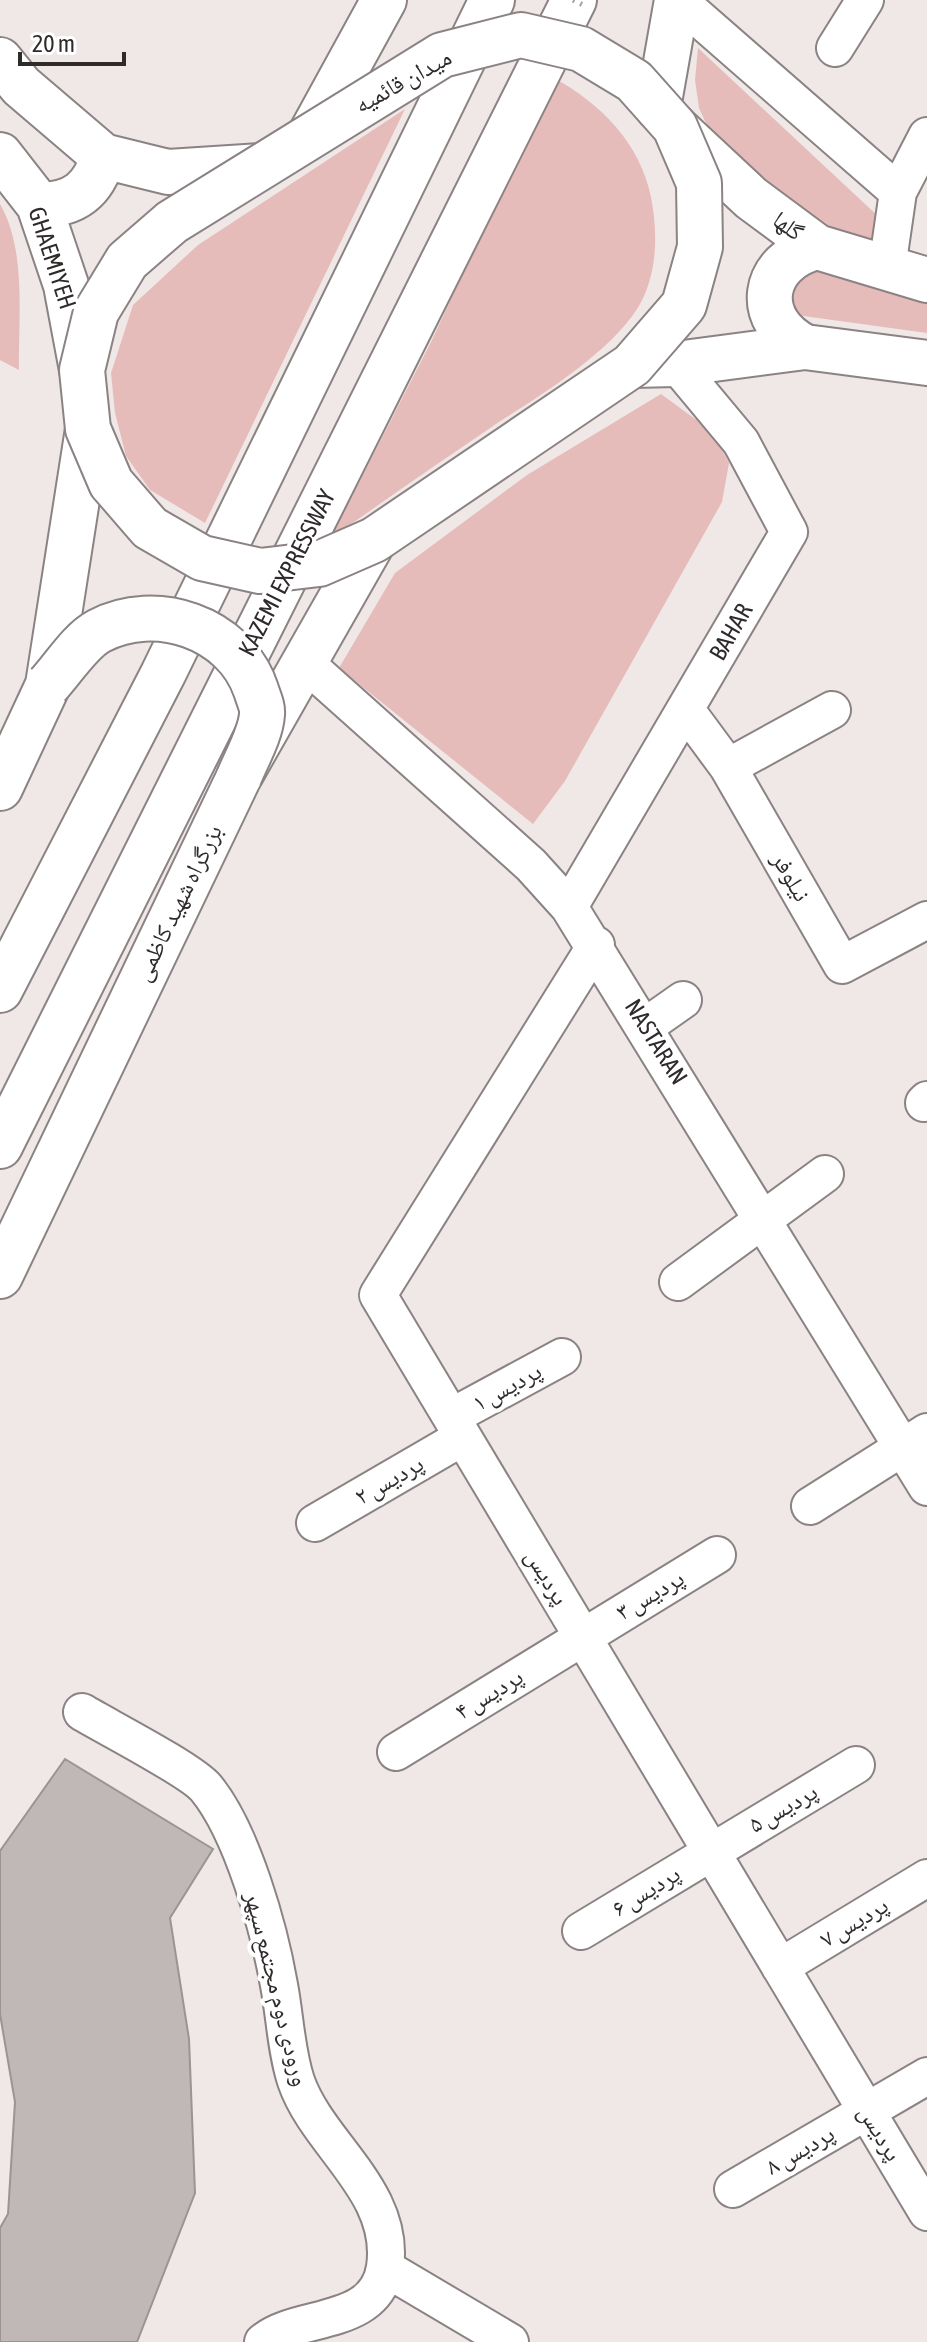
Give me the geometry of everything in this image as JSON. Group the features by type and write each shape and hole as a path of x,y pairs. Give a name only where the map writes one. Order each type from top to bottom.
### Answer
{"main road":[{"path":"310,135 384,0"},
{"path":"0,990 163,674 492,0"},
{"name":"KAZEMI EXPRESSWAY","path":"0,1146 574,0"},
{"path":"666,117 678,0"},
{"name":"میدان قائمیه","path":"521,35 581,49 634,81 666,117 699,183 700,247 684,305 632,365 374,540 319,564 260,571 202,558 150,528 111,483 88,429 82,370 96,312 127,261 172,222 442,55 521,35"},
{"path":"0,60 21,86 103,156 168,172 260,166"},
{"name":"گلها","path":"666,117 751,198 817,247 907,274"},
{"name":"GHAEMIYEH","path":"0,155 39,205 66,285 82,370"},
{"path":"39,205 57,205 74,199 89,188 103,156"},
{"path":"805,347 789,339 777,326 771,310 770,292 783,265 800,252 817,247"},
{"path":"632,365 676,364 805,347 927,363"},
{"path":"0,788 48,685 88,429"},
{"name":"بزرگراه شهید کاظمی","path":"0,1276 239,777 374,540"},
{"path":"48,685 96,632 130,619 166,618 201,628 230,649 252,679 263,713 239,777"}],"street":[{"path":"678,0 898,192"},
{"path":"835,48 865,0"},
{"path":"907,274 898,192 927,136"},
{"name":"BAHAR","path":"569,907 789,532 741,442 676,364"},
{"name":"NASTARAN","path":"304,662 531,865 569,907 596,945 764,1218 915,1439 927,1487"},
{"name":"نیلوفر","path":"686,710 728,767 842,965 927,920"},
{"path":"728,767 832,710"},
{"name":"پردیس","path":"596,945 378,1295 927,2212"},
{"path":"646,1026 683,1000"},
{"path":"678,1282 825,1174"},
{"name":"پردیس ۱","path":"457,1427 562,1357"},
{"name":"پردیس ۲","path":"315,1523 457,1427"},
{"path":"810,1506 915,1439"},
{"name":"پردیس ۳","path":"583,1636 717,1555"},
{"name":"پردیس ۴","path":"396,1752 583,1636"},
{"name":"ورودی دوم مجتمع سپهر","path":"82,1712 204,1785 239,1839 278,1980 295,2078 308,2110 342,2150 383,2220 385,2268"},
{"name":"پردیس ۵","path":"710,1850 856,1765"},
{"name":"پردیس ۶","path":"581,1931 710,1850"},
{"name":"پردیس ۷","path":"780,1967 927,1878"},
{"name":"پردیس ۸","path":"733,2189 927,2076"},
{"path":"263,2342 349,2312 375,2292 385,2268 510,2342"}],"shaded area":[{"path":"698,48 880,218 882,234 868,246 804,224 710,132 699,108 695,80"},
{"path":"554,78 587,100 616,127 628,142 646,177 655,240 653,269 644,296 624,326 592,358 330,539 431,342"},
{"path":"405,109 205,523 150,490 126,456 115,413 111,373 133,305 198,245"},
{"path":"0,204 9,222 18,263 19,370 0,360"},
{"path":"821,269 927,299 927,333 796,315 788,307 788,281"},
{"path":"661,394 713,432 729,463 722,502 565,781 533,824 339,668 395,573 527,475"}],"building":[{"path":"65,1759 213,1849 170,1918 189,2039 195,2193 137,2342 0,2342 0,2228 8,2214 15,2102 0,2014 0,1851"}]}
